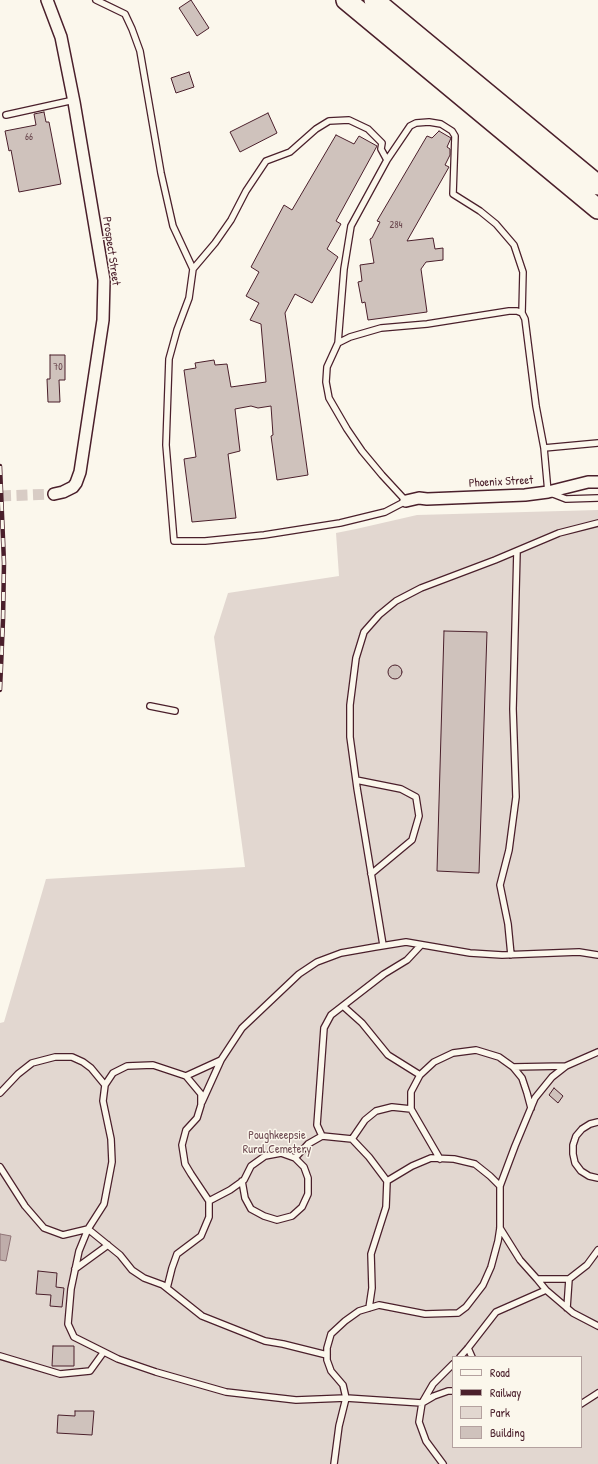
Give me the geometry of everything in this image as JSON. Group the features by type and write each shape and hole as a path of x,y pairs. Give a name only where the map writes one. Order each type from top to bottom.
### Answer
{"highway":[{"path":"346,0 598,209"},
{"path":"374,0 598,185"},
{"path":"394,0 438,53"},
{"path":"566,182 598,220"}],"street":[{"name":"Prospect Street","path":"47,0 61,37 74,100 104,280 103,320 80,472 76,483 72,487 63,492 54,494"},
{"name":"Phoenix Street","path":"406,501 419,498 427,499 525,495 548,492 588,482 598,482"}],"lane":[{"path":"96,0 124,14 132,29 140,51 160,173 173,226 193,269 189,298 177,330 169,359 166,445 174,541 205,541 264,535 340,523 385,512 406,501 362,451 347,429 330,398 326,382 327,367 338,343 344,269 351,226 387,160 410,126 416,123 429,122 441,124 447,126 452,131 455,136 454,194 480,211 496,224 514,245 524,272 522,313 527,328 536,406 544,448 548,492 566,499 598,498"},
{"path":"6,115 74,100"},
{"path":"193,269 215,244 231,220 246,191 266,161 290,152 316,129 330,122 350,120 368,129 382,143 381,149 387,160"},
{"path":"338,343 350,337 381,328 427,324 517,310 522,313"},
{"path":"544,448 598,443"},
{"path":"383,945 350,737 350,705 356,658 364,632 379,615 396,601 421,588 559,533 598,523"},
{"path":"511,955 508,924 500,885 509,850 516,797 513,709 517,551"},
{"path":"150,706 175,711"},
{"path":"356,780 401,789 416,797 419,816 412,840 371,874"},
{"path":"167,1288 177,1254 201,1236 209,1217 209,1201 185,1164 182,1145 186,1130 197,1118 201,1105 221,1060 242,1028 298,974 317,962 341,953 406,942 470,953 511,955 579,952 598,955"},
{"path":"322,1136 317,1125 324,1028 331,1016 384,974 407,960 421,945"},
{"path":"343,1006 362,1023 388,1055 420,1075"},
{"path":"440,1159 411,1109 411,1092 420,1075 434,1062 453,1053 476,1050 499,1057 513,1067 522,1078 531,1109"},
{"path":"334,1464 339,1426 346,1398 343,1385 331,1371 327,1360 327,1348 331,1334 359,1311 379,1305 425,1314 458,1313 466,1307 483,1285 491,1267 500,1228 500,1186 535,1098 552,1077 566,1066 598,1052"},
{"path":"0,1093 18,1074 32,1063 55,1057 72,1057 84,1062 105,1085"},
{"path":"186,1076 221,1060"},
{"path":"201,1105 201,1094 186,1076 153,1065 127,1066 113,1073 105,1085 103,1101 110,1139 112,1162 104,1204 88,1229 79,1251 71,1289 68,1324 74,1337 103,1353 156,1372 226,1392 296,1400 346,1398 422,1403 434,1396 448,1391 452,1392"},
{"path":"513,1067 566,1066"},
{"path":"352,1139 365,1120 376,1111 392,1107 411,1109"},
{"path":"598,1122 590,1124 582,1129 576,1136 573,1145 575,1163 581,1171 589,1176 598,1178"},
{"path":"295,1158 308,1144 322,1136 352,1139 369,1157 387,1181 386,1207 370,1254 372,1288 368,1308"},
{"path":"209,1201 242,1181 251,1166 265,1156 281,1153 295,1158 304,1167 308,1178 308,1194 302,1207 292,1216 277,1220 264,1216 251,1209 245,1198 242,1181"},
{"path":"387,1181 412,1166 431,1158 454,1159 475,1164 500,1186"},
{"path":"0,1167 25,1206 44,1228 63,1235 88,1229"},
{"path":"500,1228 520,1260 546,1290 574,1313 598,1326"},
{"path":"88,1229 120,1255 132,1270 144,1278 163,1285 202,1316 264,1341 327,1355"},
{"path":"75,1270 108,1245"},
{"path":"537,1279 569,1278 587,1265 598,1250"},
{"path":"567,1308 569,1278"},
{"path":"461,1356 496,1312 546,1290"},
{"path":"468,1348 472,1356"},
{"path":"0,1356 60,1374 90,1371 103,1353"},
{"path":"443,1464 426,1441 419,1422 422,1403 433,1384 452,1365"},
{"path":"582,1403 598,1393"}],"green space":[{"name":"Poughkeepsie Rural Cemetery","path":"598,510 598,1464 0,1464 0,1023 4,1022 46,879 245,867 214,637 228,593 339,576 336,533 417,515"}],"shaded area":[{"path":"0,1234 11,1236 6,1261 0,1260"}],"building":[{"path":"191,0 209,28 197,36 179,8"},
{"path":"189,72 194,87 176,93 171,78"},
{"path":"44,112 46,122 49,122 61,184 19,192 11,150 9,151 5,131 36,125 34,114"},
{"path":"268,113 277,133 240,152 230,132"},
{"path":"439,131 451,138 447,147 450,149 450,155 445,165 449,167 407,241 433,238 435,249 443,248 443,260 426,262 421,269 427,312 368,320 365,302 362,303 358,282 362,281 360,265 374,263 370,239 372,238 380,222 377,221 427,136 432,138"},
{"path":"336,135 354,144 359,136 377,146 336,221 341,224 327,249 338,257 312,303 295,294 285,313 308,475 277,480 271,436 273,435 271,406 258,408 251,406 235,409 240,451 228,454 236,518 192,522 184,459 196,457 184,370 196,368 195,363 214,360 215,365 227,364 231,387 266,382 261,324 250,320 259,303 246,296 259,272 251,267 284,205 292,210"},
{"path":"50,355 65,355 65,380 59,380 60,402 48,402 47,379 50,379"},
{"path":"444,631 487,632 479,873 437,871"},
{"path":"392,665 398,665 402,669 402,675 398,679 392,679 388,675 388,669"},
{"path":"554,1088 563,1096 558,1103 549,1095"},
{"path":"38,1271 57,1273 56,1287 64,1288 62,1307 50,1306 51,1295 36,1294"},
{"path":"53,1346 74,1346 74,1366 52,1366"},
{"path":"75,1411 94,1411 92,1435 57,1433 58,1415 75,1416"}],"tunnel":[{"path":"0,496 54,494"}],"railway":[{"path":"0,466 4,563 0,690"}]}
